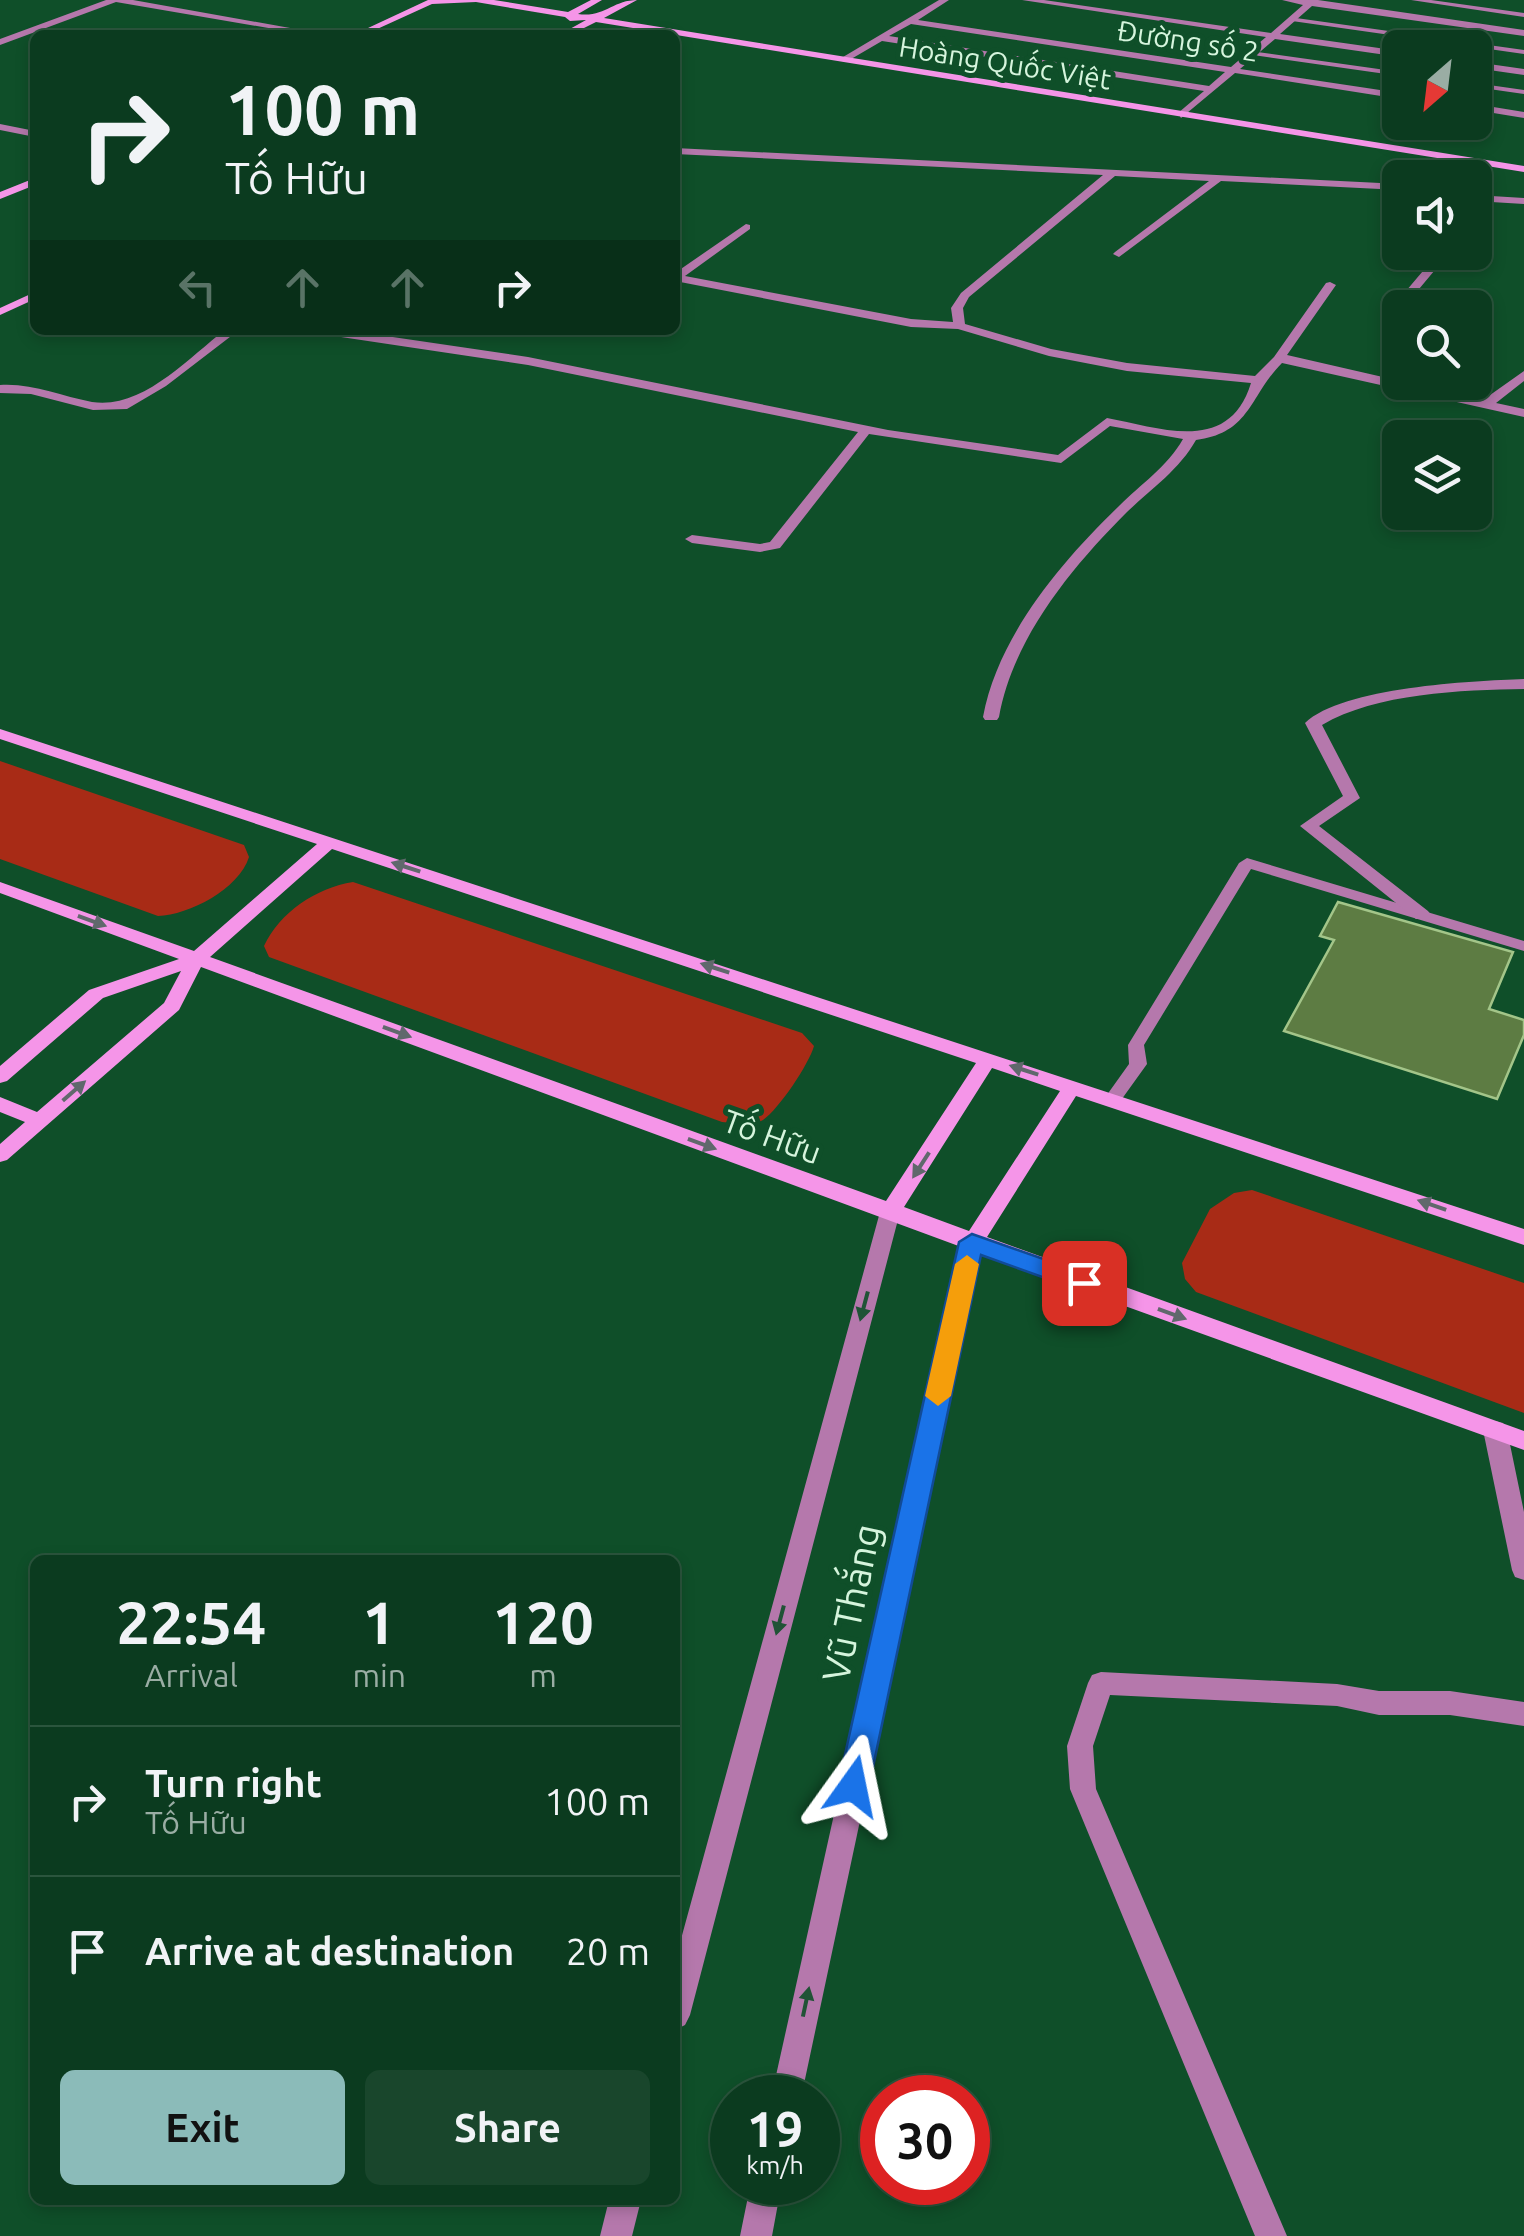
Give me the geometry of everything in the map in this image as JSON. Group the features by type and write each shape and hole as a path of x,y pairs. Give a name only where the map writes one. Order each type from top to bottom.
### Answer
{"main road":[{"name":"Hoàng Quốc Việt","path":"433,1 477,0 662,30"},
{"path":"577,28 568,15 598,0"},
{"path":"573,30 633,0"},
{"path":"368,30 433,1"},
{"name":"Hoàng Quốc Việt","path":"680,33 1524,169"},
{"path":"0,196 30,183"},
{"path":"0,312 30,297"},
{"path":"0,734 1524,1237"},
{"path":"0,1155 172,1006 196,959 330,842"},
{"name":"Tố Hữu","path":"0,887 1524,1440"},
{"path":"0,1076 96,994 196,959"},
{"path":"890,1212 989,1058"},
{"path":"972,1242 1073,1086"},
{"path":"0,1104 40,1121"}],"street":[{"path":"33,30 116,0 295,30"},
{"path":"844,60 945,0"},
{"path":"1026,0 1382,51"},
{"path":"1286,0 1524,33"},
{"path":"1181,115 1312,2"},
{"name":"Đường số 2","path":"910,22 1382,93"},
{"path":"0,42 30,31"},
{"path":"882,38 1212,89"},
{"path":"1492,67 1524,72"},
{"path":"1492,110 1524,115"},
{"path":"0,127 30,133"},
{"path":"680,151 1114,170 1382,187"},
{"path":"959,326 957,308 965,295 1114,170"},
{"path":"1119,254 1221,176"},
{"path":"1492,200 1524,201"},
{"path":"680,274 746,227"},
{"path":"1413,290 1430,270"},
{"path":"680,279 911,323 959,326 1050,352 1127,367 1258,380"},
{"path":"354,335 528,361 866,430 1062,460 1107,422 1190,437 1205,437 1229,426 1250,402 1258,380 1278,360 1330,285"},
{"path":"0,389 17,386 97,405 125,406 226,335"},
{"path":"1278,360 1524,413"},
{"path":"1486,404 1524,375"},
{"path":"692,539 760,548 775,544 866,430"},
{"path":"991,717 992,696 1025,625 1124,508 1181,456 1190,437"},
{"path":"1422,915 1308,826 1352,798 1313,724 1364,705 1421,692 1524,684"},
{"name":"Vũ Thắng","path":"680,1996 890,1212"},
{"name":"Vũ Thắng","path":"791,2075 972,1242"},
{"path":"1495,1430 1511,1524 1524,1570"},
{"path":"1271,2236 1083,1788 1080,1746 1101,1683 1336,1695 1379,1702 1450,1703 1524,1714"},
{"path":"616,2236 625,2205"},
{"path":"756,2236 762,2205"}],"lane":[{"path":"1415,0 1524,15"},
{"path":"1292,19 1524,52"},
{"path":"1253,53 1382,71"},
{"path":"1492,87 1524,92"},
{"path":"1113,1099 1138,1064 1136,1045 1246,863 1524,946"}],"shaded area":[{"path":"0,761 244,845 249,857 235,880 211,898 184,911 158,916 0,859"},
{"path":"353,882 802,1033 814,1046 793,1086 763,1120 748,1124 722,1122 269,957 264,946 289,912 313,896"},
{"path":"1252,1190 1524,1283 1524,1413 1196,1292 1185,1279 1182,1263 1210,1209 1234,1193"}],"building":[{"path":"1338,902 1513,952 1489,1009 1524,1020 1524,1035 1497,1099 1284,1031 1334,940 1320,936"}],"slow traffic":[{"path":"938,1396 967,1264"}],"route":[{"path":"853,1786 972,1242 1084,1283"}]}
